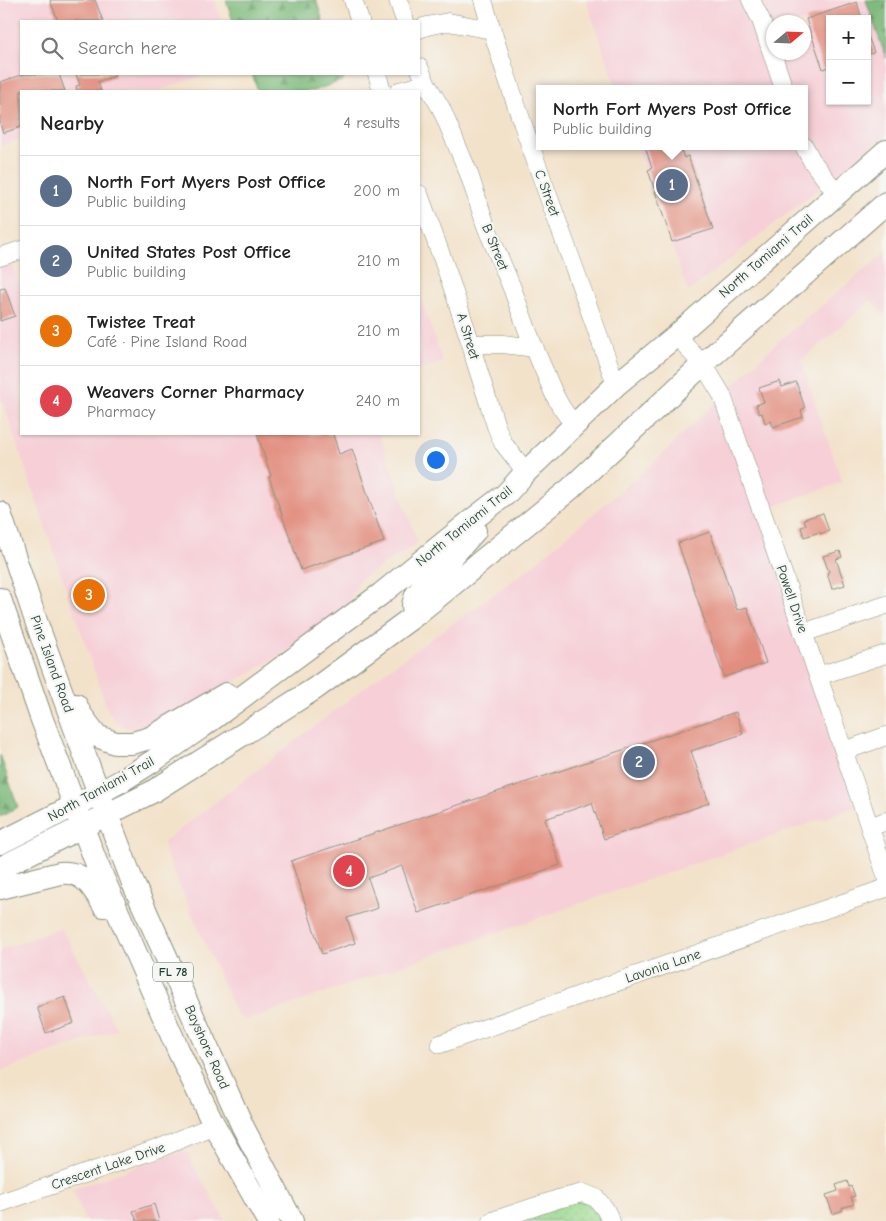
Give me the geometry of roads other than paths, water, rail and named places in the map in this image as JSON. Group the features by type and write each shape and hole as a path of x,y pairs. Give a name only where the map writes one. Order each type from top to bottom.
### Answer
{"main road":[{"name":"North Tamiami Trail","path":"0,843 124,780 200,729 381,594 466,524 506,494 526,472 616,385 677,335 886,151"},
{"name":"North Tamiami Trail","path":"0,868 152,792 316,688 414,616 570,489 703,364 886,203"},
{"path":"414,616 413,605 416,595 450,560 506,494"},
{"name":"Pine Island Road","path":"0,513 36,621 107,814"},
{"name":"Pine Island Road","path":"0,599 82,827"},
{"path":"36,621 63,673 81,715 97,736 115,743 132,743 150,738 316,643"},
{"name":"Bayshore Road","path":"107,814 133,883 243,1127 292,1221"},
{"name":"Bayshore Road","path":"82,827 94,859 179,1052 214,1125 268,1221"},
{"path":"0,888 60,873 70,872 79,876 94,889 142,969"}],"street":[{"path":"353,0 360,20"},
{"path":"398,0 406,20"},
{"name":"C Street","path":"483,0 535,160 616,385"},
{"path":"751,0 761,20 783,85"},
{"path":"420,29 448,22 492,30"},
{"name":"B Street","path":"420,69 426,84 442,108 466,166 486,226 554,394 574,425"},
{"path":"377,75 382,90"},
{"path":"404,90 426,84"},
{"path":"806,150 812,162 838,194"},
{"name":"A Street","path":"420,197 449,277 496,426 503,442 526,472"},
{"path":"0,257 20,250"},
{"name":"Powell Drive","path":"677,335 703,364 722,395 844,750 878,824 886,875"},
{"path":"471,344 503,344 535,348"},
{"path":"803,633 886,605"},
{"path":"818,676 886,654"},
{"path":"844,750 886,736"},
{"name":"Lavonia Lane","path":"440,1044 886,888"},
{"name":"Crescent Lake Drive","path":"0,1204 160,1148 214,1125"},
{"path":"492,1221 558,1199 583,1193 596,1198 605,1209 611,1221"}],"place":[{"name":"North Fort Myers Post Office","path":"672,185"},
{"name":"Twistee Treat","path":"89,595"},
{"name":"United States Post Office","path":"639,762"},
{"name":"Weavers Corner Pharmacy","path":"349,871"}]}
